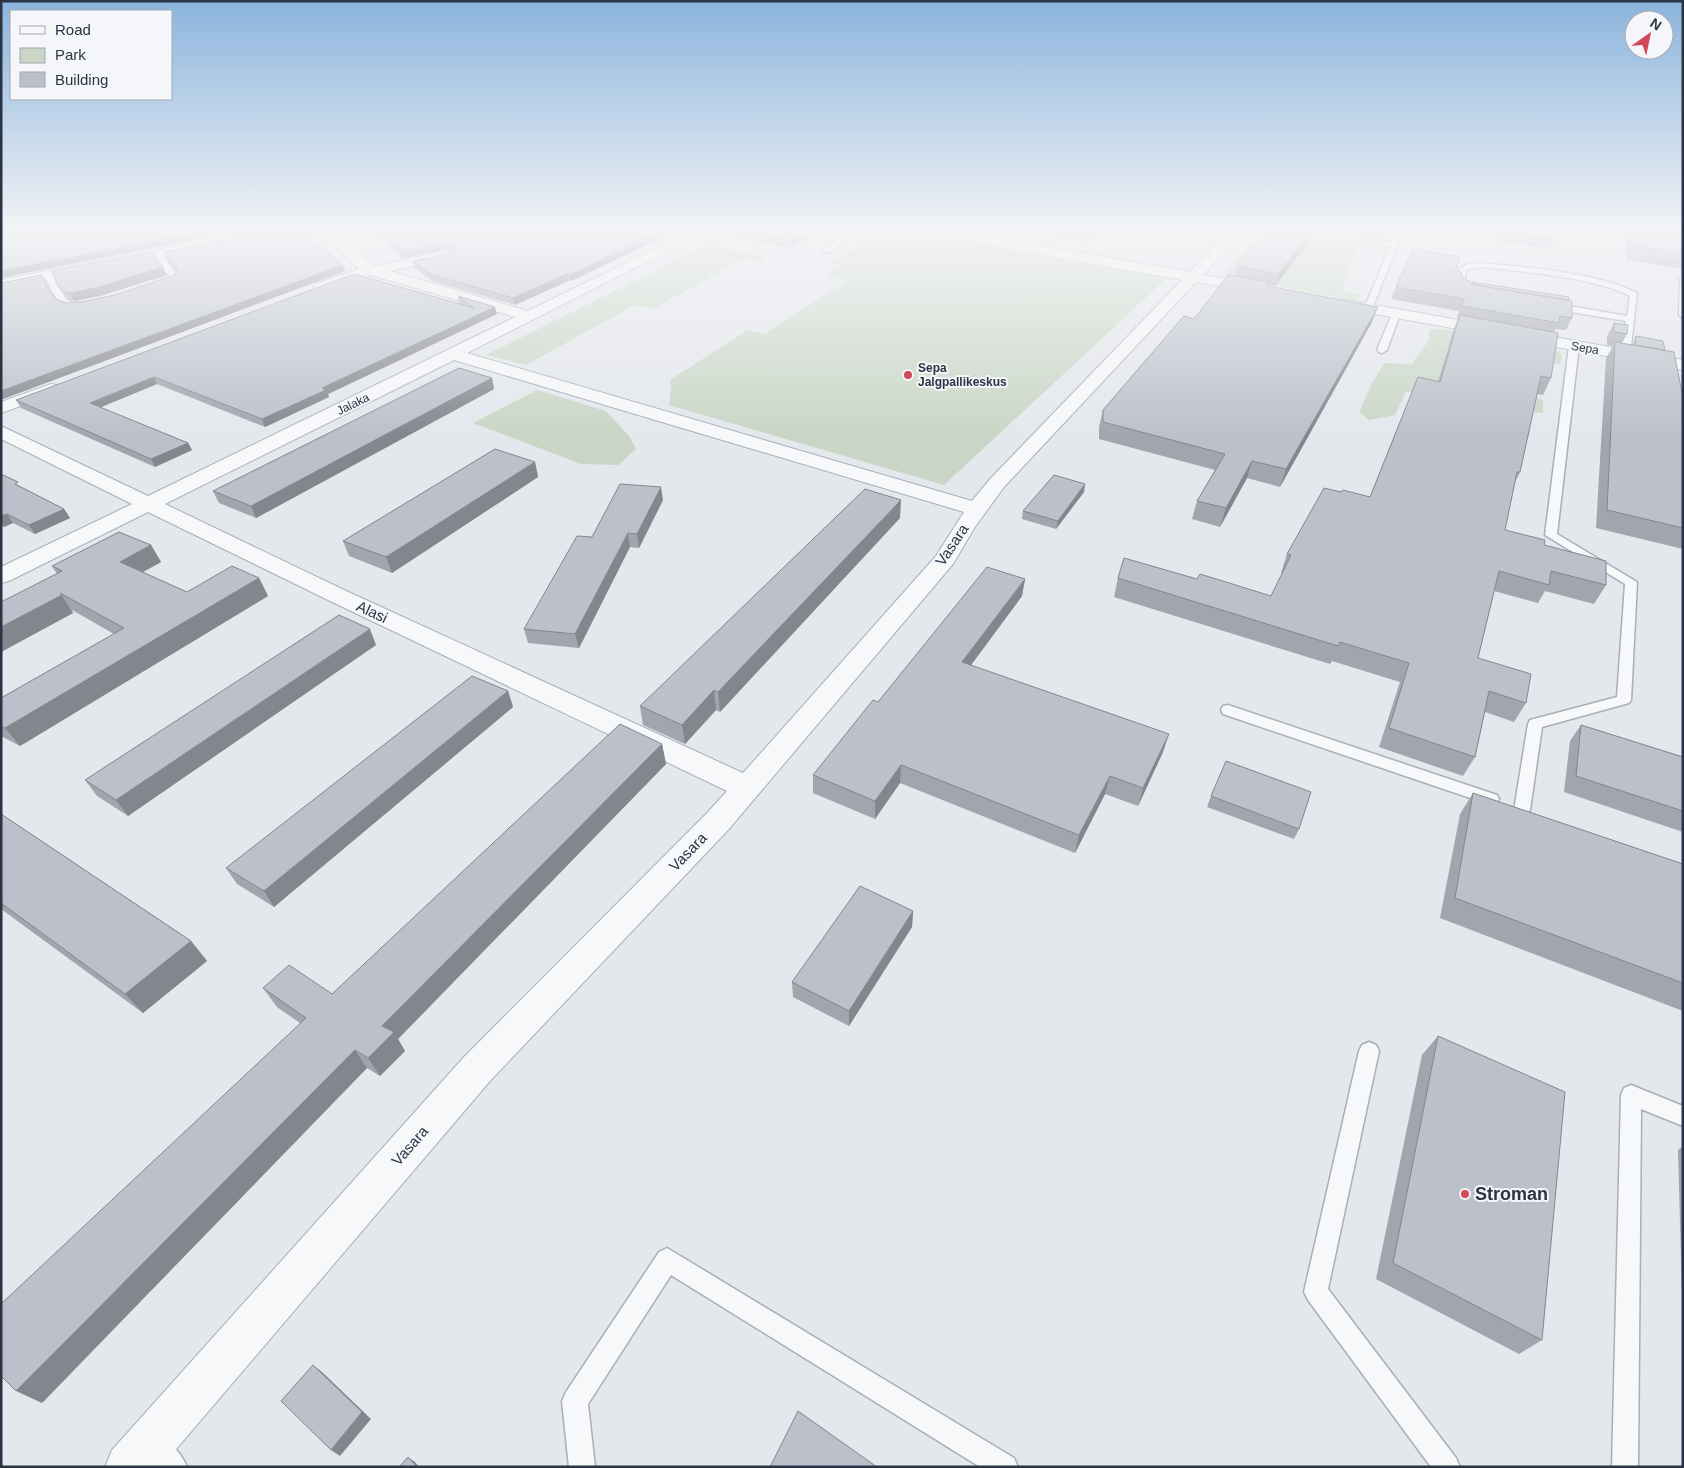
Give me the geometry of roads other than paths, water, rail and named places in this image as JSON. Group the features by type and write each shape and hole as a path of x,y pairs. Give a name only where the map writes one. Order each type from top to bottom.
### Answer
{"street":[{"path":"469,299 530,316"},
{"name":"Jalaka","path":"1,576 565,299"},
{"name":"Vasara","path":"151,1458 477,1069 718,821 945,559 976,509 997,483 1174,299"},
{"name":"Sepa","path":"1329,302 1683,365"},
{"path":"453,354 976,509"},
{"path":"1,408 66,384"},
{"name":"Alasi","path":"1,432 334,594 746,787"}],"lane":[{"path":"59,299 68,305 76,306 93,303"},
{"path":"1368,309 1372,299"},
{"path":"1625,355 1634,299"},
{"path":"1683,299 1683,315"},
{"path":"1545,305 1631,319"},
{"path":"1382,350 1396,314"},
{"path":"1522,810 1535,724 1624,700 1631,582 1551,535 1574,346"},
{"path":"1228,710 1540,816"},
{"path":"1369,1052 1316,1292 1448,1467"},
{"path":"1626,1467 1631,1095 1683,1116"},
{"path":"582,1467 575,1401 667,1260 1005,1467"}],"place":[{"name":"Sepa Jalgpallikeskus","path":"908,375"},
{"name":"Stroman","path":"1465,1194"}]}
